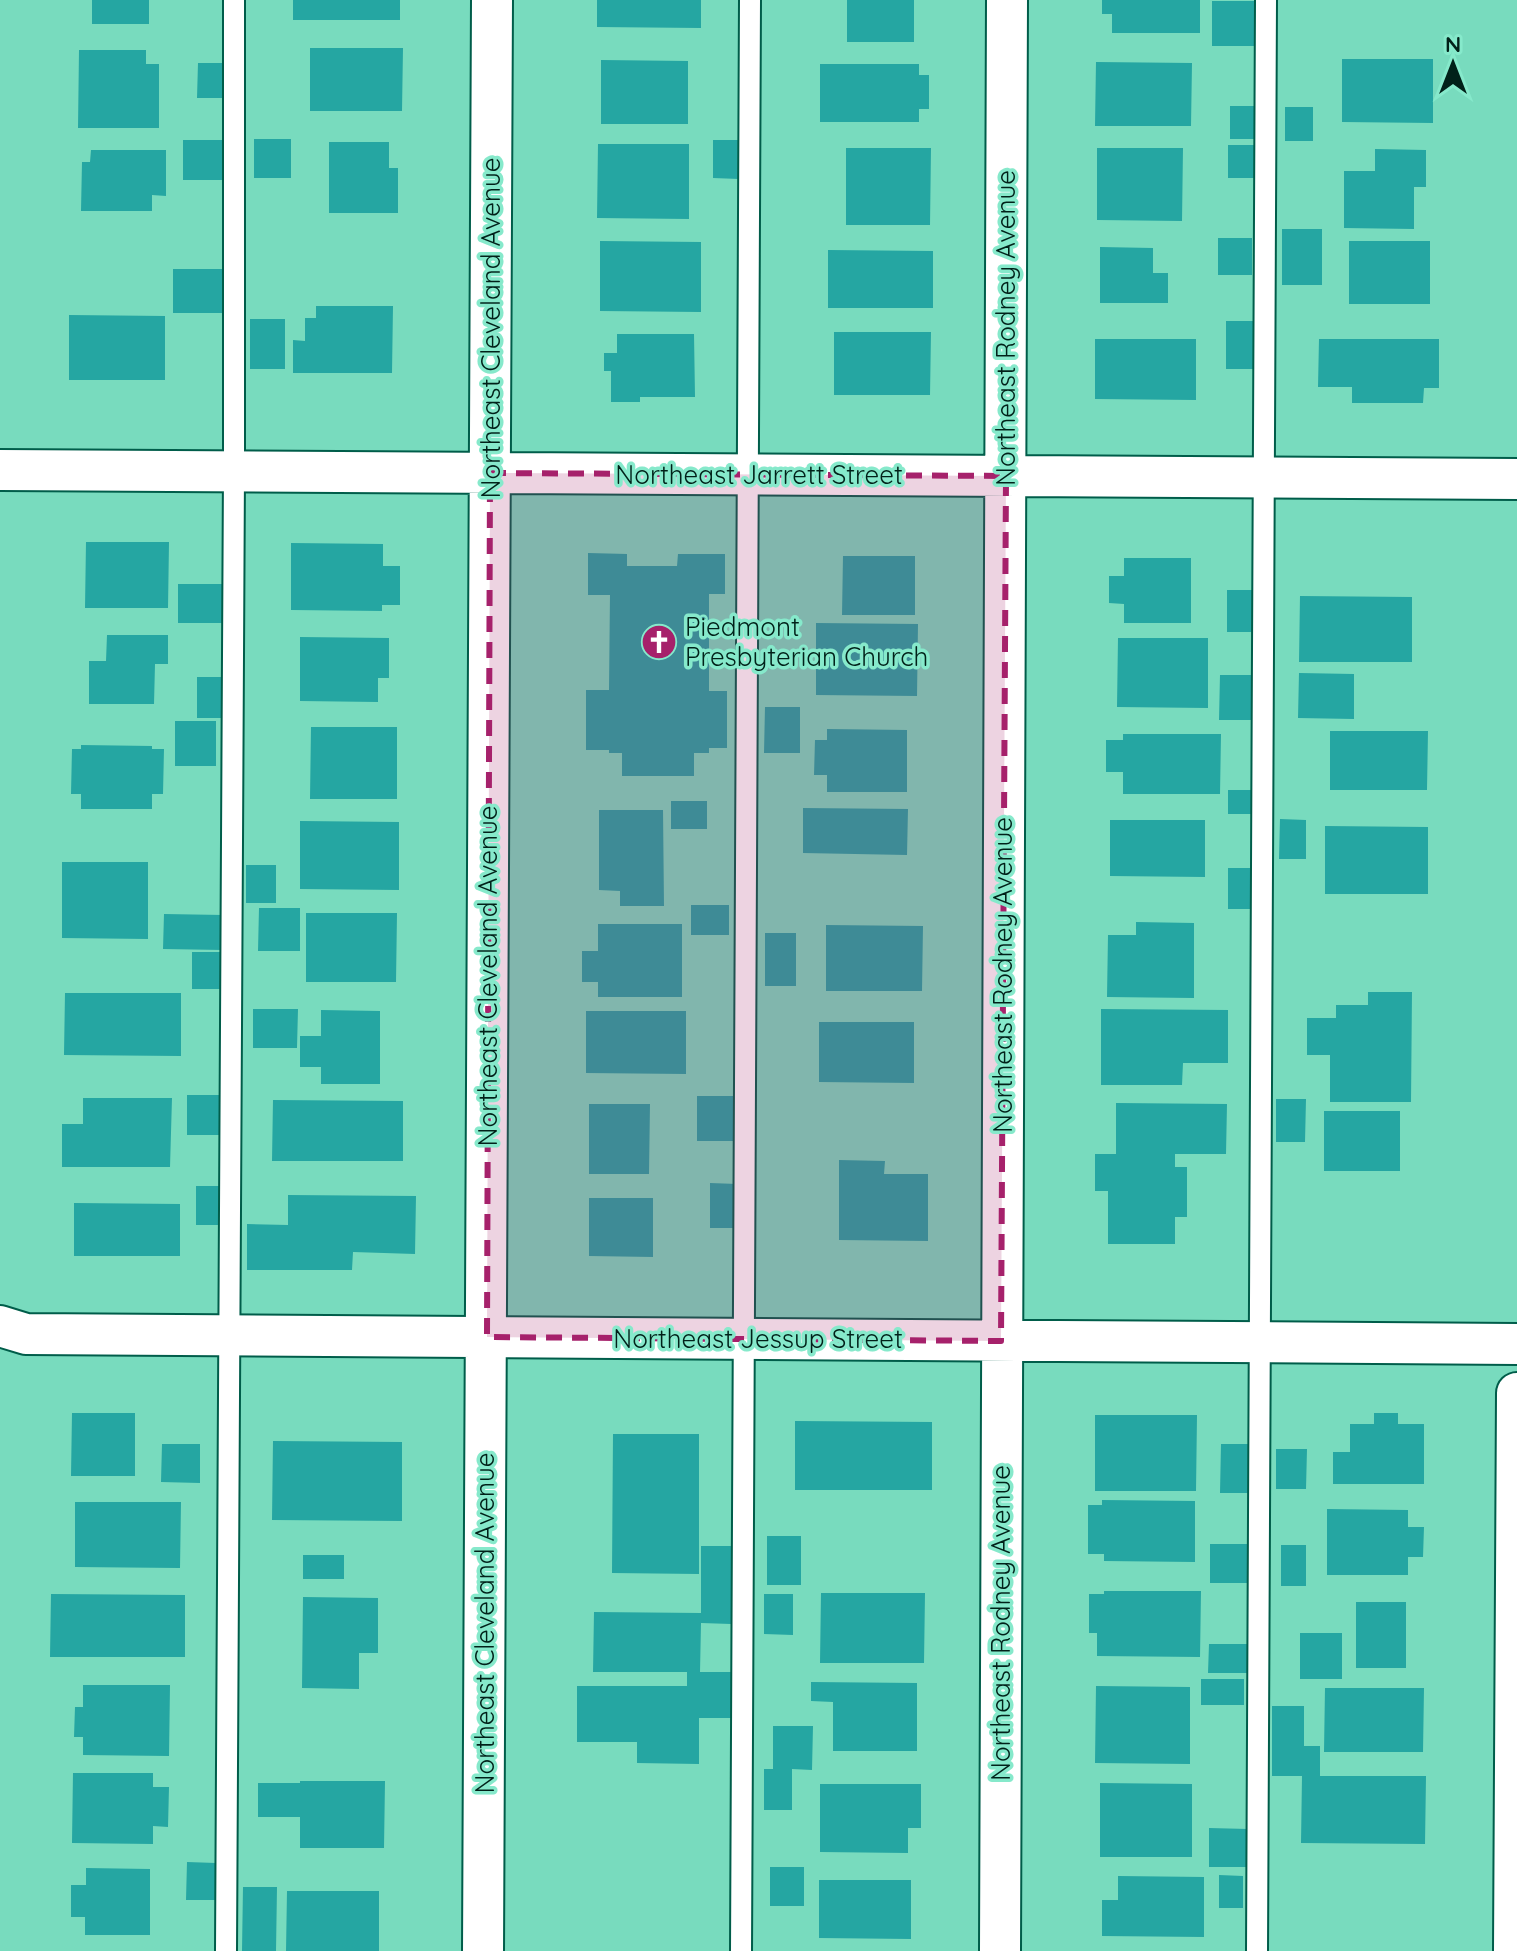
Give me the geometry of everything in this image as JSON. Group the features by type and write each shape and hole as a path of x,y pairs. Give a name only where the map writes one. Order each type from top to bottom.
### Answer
{"street":[{"name":"Northeast Cleveland Avenue","path":"483,1951 492,0"},
{"name":"Northeast Rodney Avenue","path":"1000,1951 1007,0"},
{"name":"Northeast Jarrett Street","path":"0,470 1517,479"},
{"name":"Northeast Jessup Street","path":"13,1330 228,1335 1517,1344"},
{"path":"1514,1951 1517,1393"}],"lane":[{"path":"226,1951 234,0"},
{"path":"741,1951 750,0"},
{"path":"1257,1951 1266,0"}],"highlighted area":[{"path":"490,473 1006,476 1001,1341 487,1337"}],"building":[{"path":"92,0 149,0 149,24 92,24"},
{"path":"293,0 400,0 400,20 293,20"},
{"path":"597,0 701,0 701,28 597,27"},
{"path":"847,0 914,0 914,42 847,42"},
{"path":"1102,0 1200,0 1200,33 1112,33 1112,14 1102,14"},
{"path":"1212,1 1256,1 1255,46 1212,46"},
{"path":"310,48 403,48 402,111 310,111"},
{"path":"79,50 146,50 146,64 159,64 159,128 78,128"},
{"path":"1342,59 1433,59 1433,123 1342,122"},
{"path":"601,60 688,61 688,124 601,124"},
{"path":"1096,62 1192,63 1191,126 1095,126"},
{"path":"198,63 225,63 225,98 197,98"},
{"path":"820,64 919,64 919,75 929,75 929,109 919,109 919,122 820,122"},
{"path":"1230,106 1255,106 1255,139 1230,139"},
{"path":"1285,107 1313,107 1313,141 1285,141"},
{"path":"254,139 291,139 291,178 254,178"},
{"path":"183,140 227,140 227,180 183,180"},
{"path":"713,140 739,140 739,179 713,178"},
{"path":"329,142 389,142 389,168 398,168 398,213 329,213"},
{"path":"598,144 689,144 689,219 597,218"},
{"path":"1228,145 1254,145 1254,178 1228,178"},
{"path":"846,148 931,148 930,225 846,225"},
{"path":"1097,148 1183,148 1182,221 1097,220"},
{"path":"1375,149 1426,150 1426,187 1414,187 1414,229 1344,228 1344,171 1375,171"},
{"path":"91,150 166,150 166,196 152,195 152,211 81,211 82,162 90,162"},
{"path":"1282,229 1322,229 1322,285 1282,285"},
{"path":"1218,238 1252,238 1252,275 1218,275"},
{"path":"600,241 701,242 701,312 600,311"},
{"path":"1349,241 1430,241 1430,304 1349,304"},
{"path":"1100,247 1153,248 1153,273 1168,273 1168,303 1100,303"},
{"path":"828,250 933,251 933,308 828,308"},
{"path":"173,269 229,269 228,313 173,313"},
{"path":"316,306 393,306 392,373 293,373 293,340 305,341 305,318 316,318"},
{"path":"69,315 165,316 165,380 69,380"},
{"path":"250,319 285,319 285,369 250,369"},
{"path":"1226,321 1258,321 1258,369 1226,369"},
{"path":"834,332 931,332 930,395 834,395"},
{"path":"617,334 694,334 695,397 640,397 640,402 611,402 611,371 604,371 604,353 617,353"},
{"path":"1095,339 1196,339 1196,400 1095,399"},
{"path":"1319,339 1439,339 1439,388 1424,388 1423,403 1352,403 1352,387 1318,387"},
{"path":"86,542 169,542 168,608 85,608"},
{"path":"291,543 383,544 383,566 400,566 400,605 382,605 382,611 291,610"},
{"name":"Piedmont Presbyterian Church","path":"588,553 627,554 627,566 677,566 678,554 725,554 725,594 709,594 709,691 727,691 727,748 709,748 709,753 694,753 694,776 622,776 622,753 586,750 586,690 609,690 610,595 588,595"},
{"path":"843,556 915,556 915,615 842,615"},
{"path":"1124,558 1191,558 1191,623 1124,623 1124,604 1109,603 1109,576 1124,576"},
{"path":"178,584 223,584 223,623 178,623"},
{"path":"1227,590 1259,590 1259,632 1227,632"},
{"path":"1300,596 1412,597 1412,662 1299,662"},
{"path":"816,623 918,624 917,696 816,695"},
{"path":"107,635 168,635 168,664 155,664 154,704 89,704 89,661 106,661"},
{"path":"300,637 389,638 389,678 378,678 378,702 300,701"},
{"path":"1118,638 1208,638 1208,708 1117,707"},
{"path":"1299,673 1354,674 1354,719 1298,718"},
{"path":"1220,675 1255,675 1255,720 1219,720"},
{"path":"197,677 222,677 221,718 197,718"},
{"path":"765,707 800,707 800,753 764,753"},
{"path":"175,721 216,721 216,766 175,766"},
{"path":"311,727 397,727 397,799 310,799"},
{"path":"827,729 907,730 907,792 827,792 827,775 814,775 815,740 827,740"},
{"path":"1330,731 1428,731 1427,790 1330,790"},
{"path":"1123,734 1221,734 1220,794 1123,794 1123,772 1106,772 1106,740 1123,740"},
{"path":"81,745 152,746 152,749 164,749 163,794 152,794 152,809 81,809 81,794 71,794 72,749 81,749"},
{"path":"1228,790 1256,790 1256,814 1228,814"},
{"path":"671,801 707,801 707,829 671,829"},
{"path":"803,808 908,809 907,855 803,853"},
{"path":"599,810 663,810 664,906 620,906 620,891 599,890"},
{"path":"1280,819 1306,820 1306,859 1279,859"},
{"path":"1110,820 1205,820 1205,877 1110,876"},
{"path":"300,821 399,822 399,890 300,889"},
{"path":"1325,826 1428,827 1428,894 1325,894"},
{"path":"62,862 148,862 148,939 62,938"},
{"path":"246,865 276,865 276,903 246,903"},
{"path":"1228,868 1254,868 1254,909 1228,909"},
{"path":"691,905 729,905 729,935 691,935"},
{"path":"259,908 300,908 300,951 258,951"},
{"path":"306,913 397,913 396,982 306,982"},
{"path":"164,914 223,915 223,950 163,949"},
{"path":"1136,922 1194,923 1194,998 1107,997 1108,935 1136,935"},
{"path":"598,924 682,924 682,997 598,997 598,982 582,982 582,951 598,951"},
{"path":"826,925 923,926 922,991 826,991"},
{"path":"765,933 796,933 796,986 765,986"},
{"path":"192,952 220,952 220,989 192,989"},
{"path":"1368,992 1412,992 1411,1102 1330,1102 1330,1055 1307,1055 1307,1018 1336,1018 1336,1005 1368,1005"},
{"path":"65,993 181,993 181,1056 64,1055"},
{"path":"253,1009 298,1009 297,1048 253,1048"},
{"path":"1101,1009 1228,1010 1228,1063 1183,1063 1182,1085 1101,1085"},
{"path":"321,1010 380,1011 380,1084 321,1084 321,1067 300,1067 300,1036 321,1036"},
{"path":"586,1011 686,1011 686,1074 586,1073"},
{"path":"819,1022 914,1022 914,1083 819,1082"},
{"path":"187,1095 223,1095 223,1135 187,1135"},
{"path":"697,1096 740,1096 740,1141 697,1141"},
{"path":"83,1098 172,1098 170,1167 62,1167 62,1124 83,1124"},
{"path":"1276,1099 1306,1099 1305,1142 1276,1142"},
{"path":"273,1100 403,1101 403,1161 272,1161"},
{"path":"1116,1103 1227,1104 1226,1154 1175,1154 1175,1167 1187,1167 1187,1217 1175,1217 1175,1244 1108,1244 1108,1191 1095,1191 1095,1154 1116,1154"},
{"path":"589,1104 650,1104 649,1174 589,1174"},
{"path":"1324,1111 1400,1111 1400,1171 1324,1171"},
{"path":"839,1160 885,1161 884,1174 928,1174 928,1241 839,1240"},
{"path":"710,1183 737,1184 737,1228 710,1228"},
{"path":"196,1186 222,1186 222,1225 196,1225"},
{"path":"288,1195 416,1196 415,1254 353,1252 352,1270 247,1270 247,1224 288,1225"},
{"path":"589,1198 653,1198 653,1257 589,1256"},
{"path":"74,1203 180,1204 180,1256 74,1256"},
{"path":"72,1413 135,1413 135,1476 71,1476"},
{"path":"1374,1413 1398,1413 1398,1424 1424,1424 1424,1484 1333,1484 1333,1452 1350,1452 1350,1424 1374,1424"},
{"path":"1095,1415 1197,1415 1196,1491 1095,1491"},
{"path":"795,1421 932,1422 932,1490 795,1490"},
{"path":"613,1434 699,1434 699,1574 612,1573"},
{"path":"273,1441 402,1442 402,1521 272,1520"},
{"path":"162,1444 200,1444 200,1483 161,1482"},
{"path":"1221,1444 1254,1444 1254,1493 1220,1493"},
{"path":"1276,1449 1307,1449 1306,1489 1276,1489"},
{"path":"1102,1500 1195,1501 1195,1562 1104,1561 1104,1554 1088,1554 1088,1505 1102,1505"},
{"path":"75,1502 181,1502 180,1568 75,1567"},
{"path":"1327,1509 1408,1510 1408,1527 1424,1527 1423,1557 1408,1557 1408,1575 1327,1575"},
{"path":"767,1536 801,1536 801,1585 767,1585"},
{"path":"1210,1544 1253,1544 1253,1583 1210,1583"},
{"path":"1281,1545 1306,1545 1306,1586 1281,1586"},
{"path":"701,1546 732,1546 731,1624 701,1623 700,1672 735,1672 735,1718 699,1718 699,1764 637,1763 637,1742 577,1742 577,1686 687,1686 687,1672 593,1672 594,1612 701,1613"},
{"path":"303,1555 344,1555 344,1579 303,1579"},
{"path":"1104,1591 1201,1591 1200,1657 1097,1656 1097,1633 1089,1633 1089,1594 1104,1594"},
{"path":"821,1593 925,1593 924,1663 820,1663"},
{"path":"51,1594 185,1595 185,1657 50,1657"},
{"path":"764,1594 793,1594 793,1635 764,1634"},
{"path":"303,1597 378,1598 378,1653 359,1653 359,1689 302,1688"},
{"path":"1356,1602 1406,1602 1406,1668 1356,1668"},
{"path":"1300,1633 1342,1633 1342,1679 1300,1679"},
{"path":"1209,1644 1249,1644 1249,1673 1208,1673"},
{"path":"1201,1679 1244,1679 1244,1705 1201,1705"},
{"path":"811,1682 917,1683 917,1751 833,1751 833,1702 811,1701"},
{"path":"83,1685 170,1685 169,1756 83,1755 83,1737 74,1737 75,1707 83,1707"},
{"path":"1096,1686 1190,1687 1190,1764 1095,1763"},
{"path":"1325,1688 1424,1688 1423,1752 1324,1752"},
{"path":"1272,1706 1304,1706 1304,1746 1320,1746 1320,1776 1426,1776 1425,1844 1301,1843 1302,1776 1272,1776"},
{"path":"773,1726 813,1726 812,1770 792,1769 792,1810 764,1810 764,1769 773,1769"},
{"path":"73,1773 153,1773 153,1787 169,1787 168,1827 153,1826 153,1844 72,1843"},
{"path":"385,1781 384,1848 300,1848 300,1817 258,1817 258,1783"},
{"path":"1100,1783 1192,1784 1192,1857 1100,1857"},
{"path":"820,1784 921,1784 921,1828 908,1828 908,1853 820,1852"},
{"path":"1209,1828 1248,1829 1248,1867 1209,1867"},
{"path":"187,1862 216,1863 216,1900 186,1900"},
{"path":"770,1867 804,1867 804,1906 770,1906"},
{"path":"86,1868 150,1869 150,1935 85,1935 85,1917 71,1917 71,1885 86,1885"},
{"path":"1219,1875 1243,1876 1243,1908 1219,1908"},
{"path":"1118,1876 1204,1877 1204,1937 1102,1936 1102,1900 1118,1900"},
{"path":"819,1880 911,1880 911,1939 819,1938"},
{"path":"243,1887 277,1887 276,1951 242,1951"},
{"path":"287,1891 379,1891 379,1951 286,1951"}],"place":[{"name":"Piedmont Presbyterian Church","path":"659,642"}]}
